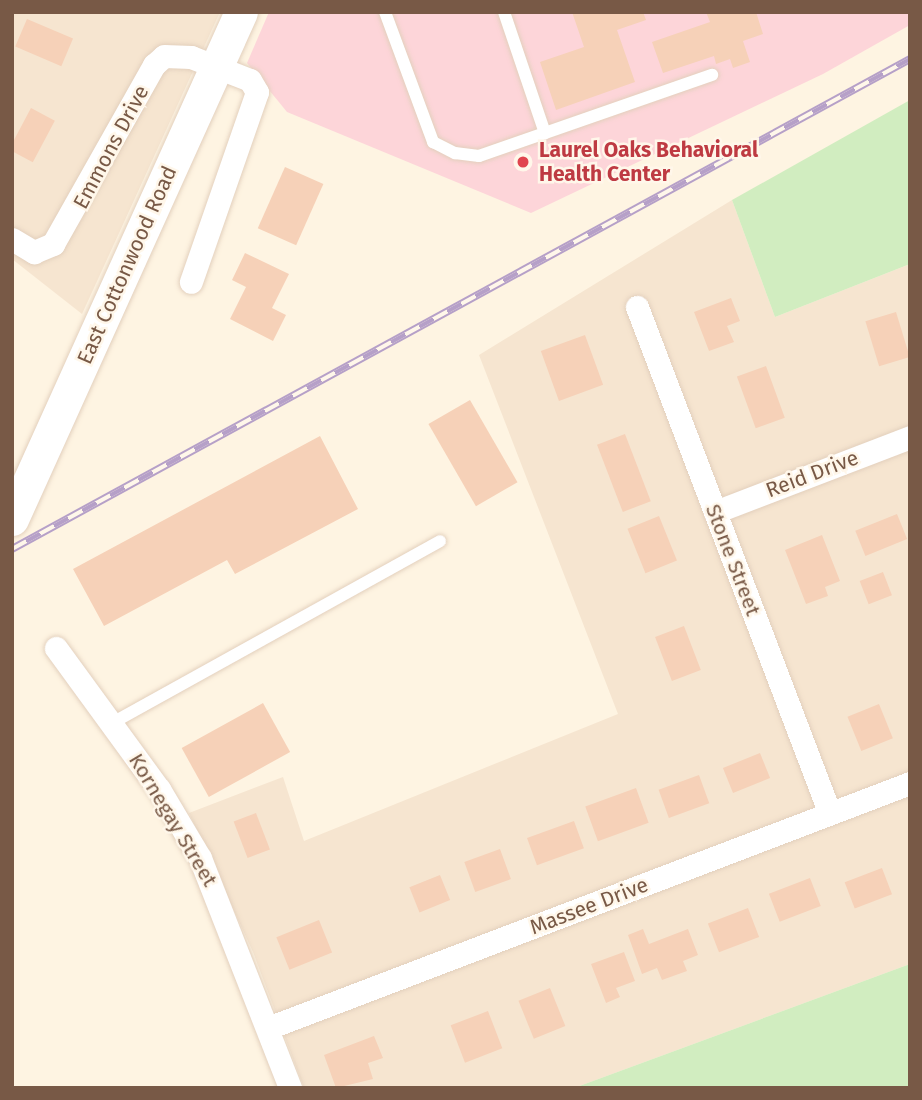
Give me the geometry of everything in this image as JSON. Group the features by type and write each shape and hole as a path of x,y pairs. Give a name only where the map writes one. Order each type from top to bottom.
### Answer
{"main road":[{"name":"East Cottonwood Road","path":"12,519 241,12"}],"street":[{"name":"Emmons Drive","path":"12,239 34,252 68,227 164,56 191,57 216,69"},
{"path":"191,282 256,104 250,80 216,69"},
{"name":"Stone Street","path":"637,307 830,814"},
{"name":"Reid Drive","path":"715,512 910,437"},
{"name":"Kornegay Street","path":"56,648 112,723 200,858 290,1088"},
{"name":"Massee Drive","path":"268,1028 910,783"}],"lane":[{"path":"385,12 433,142 479,156 712,75"},
{"path":"504,12 545,133"},
{"path":"112,723 440,541"}],"shaded area":[{"path":"12,12 220,12 82,314 12,259"},
{"name":"Laurel Oaks Behavioral Health Center","path":"269,12 910,12 910,25 823,74 531,213 287,112 247,63"},
{"path":"732,200 775,317 910,264 910,964 574,1088 304,1088 253,952 189,813 283,777 304,841 618,714 479,355"}],"green space":[{"path":"910,100 910,264 775,317 732,200"},
{"path":"910,964 910,1088 574,1088"}],"building":[{"path":"572,12 643,12 646,20 617,30 635,82 556,110 540,62 584,47"},
{"path":"706,12 756,12 763,34 743,41 750,62 733,68 730,59 716,64 714,56 663,73 652,42 710,22"},
{"path":"27,19 73,39 61,66 15,47"},
{"path":"31,108 55,121 33,162 12,151 12,144"},
{"path":"285,167 323,184 296,245 258,228"},
{"path":"245,253 289,274 272,308 286,315 273,341 230,319 246,287 232,280"},
{"path":"731,298 740,321 727,326 734,342 709,351 694,312"},
{"path":"896,312 910,357 879,366 865,321"},
{"path":"585,335 603,385 559,401 541,351"},
{"path":"766,366 785,418 756,428 737,377"},
{"path":"470,400 518,482 476,506 428,424"},
{"path":"625,434 651,501 623,512 597,445"},
{"path":"320,436 358,509 235,574 227,560 104,626 73,569"},
{"path":"897,514 907,539 865,556 855,531"},
{"path":"659,516 677,561 645,573 627,529"},
{"path":"822,535 840,581 825,587 828,596 806,604 785,550"},
{"path":"883,572 892,595 869,604 860,581"},
{"path":"684,626 701,670 672,681 655,637"},
{"path":"263,703 290,752 209,797 182,748"},
{"path":"879,704 893,738 861,751 847,717"},
{"path":"760,753 770,778 733,793 723,768"},
{"path":"699,775 709,803 669,818 659,790"},
{"path":"636,788 649,823 598,841 585,806"},
{"path":"256,813 270,849 248,858 234,822"},
{"path":"574,821 584,848 537,865 527,838"},
{"path":"500,849 511,879 475,892 464,862"},
{"path":"882,868 892,894 855,908 845,882"},
{"path":"440,875 450,900 420,912 409,887"},
{"path":"810,878 821,906 780,922 769,894"},
{"path":"748,908 759,937 719,952 708,923"},
{"path":"319,920 332,952 289,970 276,937"},
{"path":"643,929 649,944 688,929 698,955 683,961 687,971 662,980 657,968 642,974 628,935"},
{"path":"624,952 635,981 616,988 620,997 606,1003 591,964"},
{"path":"550,988 565,1026 534,1039 518,1001"},
{"path":"488,1011 502,1048 465,1063 451,1025"},
{"path":"374,1036 383,1058 368,1063 373,1079 336,1088 324,1055"}],"railway":[{"path":"12,549 910,59"}],"place":[{"name":"Laurel Oaks Behavioral Health Center","path":"523,162"}]}
